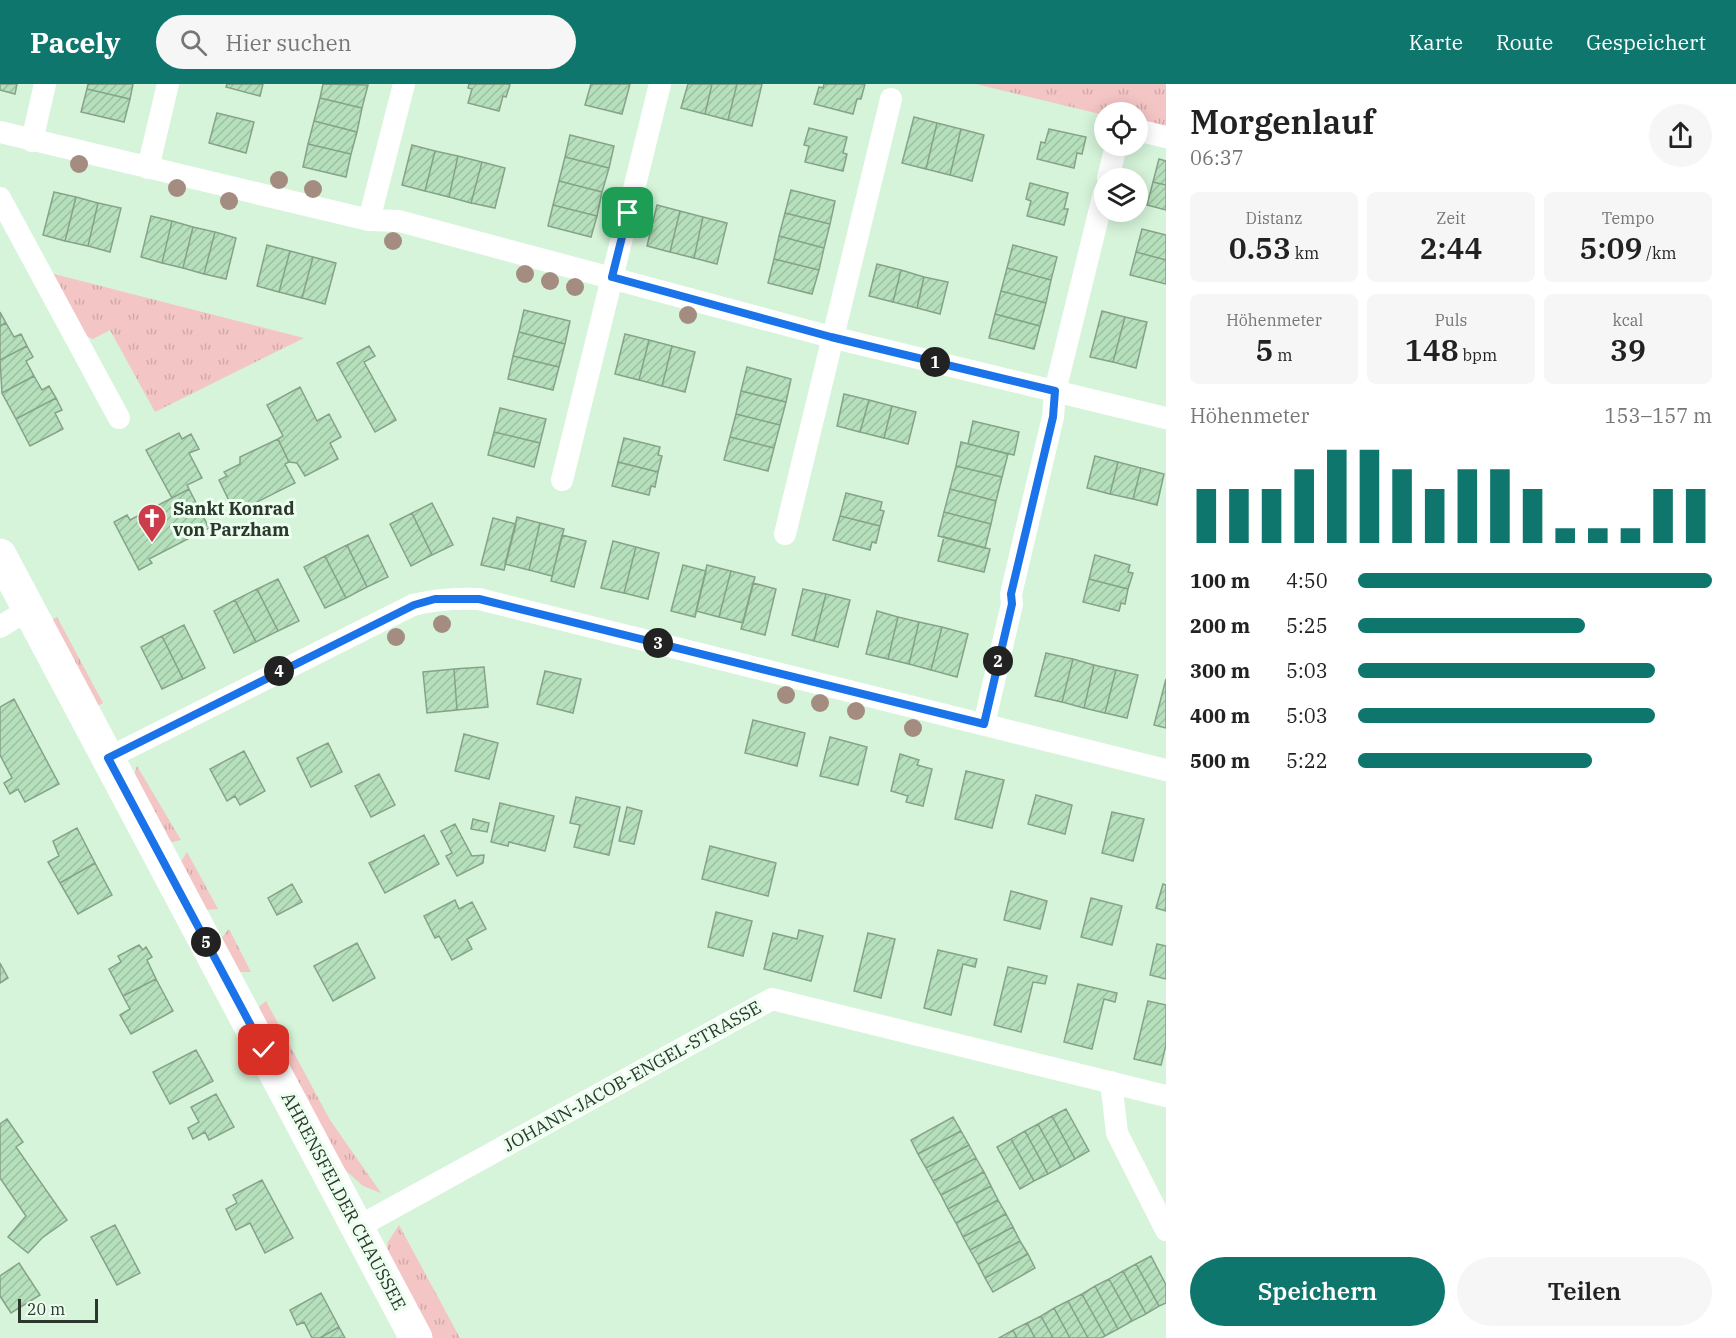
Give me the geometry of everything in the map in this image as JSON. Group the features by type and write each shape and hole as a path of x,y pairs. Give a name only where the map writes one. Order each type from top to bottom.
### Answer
{"main road":[{"name":"AHRENSFELDER CHAUSSEE","path":"0,555 416,1338"}],"street":[{"path":"32,141 45,84"},
{"path":"148,168 168,84"},
{"path":"369,220 404,84"},
{"path":"562,480 660,84"},
{"path":"784,534 891,99"},
{"path":"0,132 369,220 399,221 831,337 1166,418"},
{"path":"1148,132 1166,136"},
{"path":"0,198 119,418"},
{"path":"984,724 1010,611 1011,594 1052,423 1055,391 1097,222"},
{"path":"108,758 414,605 435,599 458,598 479,599 1166,770"},
{"path":"0,627 29,609"},
{"name":"JOHANN-JACOB-ENGEL-STRASSE","path":"357,1227 772,999 1166,1096"},
{"path":"1111,1082 1118,1133 1166,1230"}],"green space":[{"path":"976,84 1166,84 1166,144 1148,140 1148,102 1094,102 1094,113"},
{"path":"50,273 304,338 155,412 110,330 93,339 84,335"},
{"path":"57,617 103,703 95,707 50,621"},
{"path":"137,766 181,840 168,843 133,778"},
{"path":"187,852 218,909 203,910 179,865"},
{"path":"229,929 251,972 236,972 219,941"},
{"path":"266,1001 330,1120 381,1193 363,1186 340,1165 256,1009"},
{"path":"399,1225 460,1338 432,1338 386,1252 388,1242"}],"building":[{"path":"0,84 17,84 15,94 0,90"},
{"path":"88,84 133,84 130,99 87,89"},
{"path":"227,84 263,84 260,96 226,87"},
{"path":"323,84 368,85 362,108 320,98"},
{"path":"469,84 510,85 506,97 503,96 499,111 468,103 472,89 468,88"},
{"path":"591,84 630,84 622,114 585,105"},
{"path":"688,84 712,84 705,114 681,108"},
{"path":"712,84 737,84 728,120 705,114"},
{"path":"737,84 762,84 752,126 728,120"},
{"path":"824,84 865,84 861,99 857,99 853,114 814,104 819,87 823,88"},
{"path":"87,89 130,99 124,122 81,112"},
{"path":"320,98 362,108 357,132 314,121"},
{"path":"217,113 254,122 246,153 209,143"},
{"path":"914,117 937,123 926,169 902,163"},
{"path":"314,121 357,132 351,154 308,144"},
{"path":"937,123 961,129 950,175 926,169"},
{"path":"809,128 847,137 843,153 847,154 843,171 805,162 809,146 804,145"},
{"path":"961,129 984,135 972,181 950,175"},
{"path":"1049,129 1086,137 1082,154 1077,153 1074,168 1037,159 1041,142 1045,143"},
{"path":"570,135 614,146 609,168 565,157"},
{"path":"308,144 351,154 346,177 303,167"},
{"path":"412,145 435,151 425,191 402,185"},
{"path":"435,151 458,156 449,197 425,191"},
{"path":"458,156 482,162 471,203 449,197"},
{"path":"565,157 609,168 602,192 559,181"},
{"path":"1159,159 1166,161 1166,185 1153,182"},
{"path":"482,162 505,168 495,208 471,203"},
{"path":"559,181 602,192 597,216 553,205"},
{"path":"1153,182 1166,185 1166,210 1148,205"},
{"path":"1030,183 1068,193 1064,209 1068,209 1064,225 1027,216 1031,201 1026,199"},
{"path":"791,190 835,201 830,224 785,213"},
{"path":"54,192 76,197 65,241 43,235"},
{"path":"76,197 98,203 88,246 65,241"},
{"path":"98,203 121,208 110,252 88,246"},
{"path":"553,205 597,216 591,237 548,226"},
{"path":"657,205 680,211 670,252 647,246"},
{"path":"680,211 703,217 694,258 670,252"},
{"path":"785,213 830,224 824,248 779,236"},
{"path":"151,216 172,221 162,263 141,257"},
{"path":"703,217 727,223 717,264 694,258"},
{"path":"172,221 193,227 183,268 162,263"},
{"path":"193,227 215,232 204,274 183,268"},
{"path":"1142,229 1166,235 1166,260 1136,252"},
{"path":"215,232 236,238 226,279 204,274"},
{"path":"779,236 824,248 819,270 774,259"},
{"path":"267,245 290,251 279,292 257,286"},
{"path":"1013,245 1057,257 1051,280 1007,268"},
{"path":"290,251 313,257 302,298 279,292"},
{"path":"1136,252 1166,260 1166,284 1130,275"},
{"path":"313,257 336,263 325,304 302,298"},
{"path":"774,259 819,270 812,294 768,283"},
{"path":"877,264 901,270 893,302 869,296"},
{"path":"1007,268 1051,280 1046,303 1001,291"},
{"path":"901,270 924,277 917,308 893,302"},
{"path":"924,277 948,282 940,314 917,308"},
{"path":"1001,291 1046,303 1040,326 995,314"},
{"path":"524,310 570,321 565,344 519,332"},
{"path":"1102,311 1125,317 1113,362 1090,357"},
{"path":"0,312 6,323 0,326"},
{"path":"995,314 1040,326 1034,349 989,338"},
{"path":"1125,317 1147,322 1136,368 1113,362"},
{"path":"6,323 14,337 21,334 27,346 0,360 0,326"},
{"path":"519,332 565,344 559,367 513,356"},
{"path":"625,334 649,340 639,380 615,374"},
{"path":"649,340 672,346 662,386 639,380"},
{"path":"27,346 33,357 26,361 34,376 2,393 0,360"},
{"path":"369,346 375,356 364,362 396,420 375,432 337,363"},
{"path":"672,346 695,352 685,392 662,386"},
{"path":"513,356 559,367 553,390 508,379"},
{"path":"747,367 791,379 786,402 741,391"},
{"path":"34,376 42,390 49,386 56,398 16,419 2,393"},
{"path":"300,387 317,421 329,414 341,437 330,443 338,459 305,476 297,463 289,462 278,439 283,436 267,405"},
{"path":"741,391 786,402 780,425 736,414"},
{"path":"844,394 869,400 860,432 837,426"},
{"path":"56,398 62,410 55,413 63,429 30,446 16,419"},
{"path":"869,400 892,406 884,438 860,432"},
{"path":"892,406 916,412 908,444 884,438"},
{"path":"500,408 546,419 540,443 494,432"},
{"path":"736,414 780,425 774,448 730,437"},
{"path":"973,421 1019,432 1014,455 968,444"},
{"path":"494,432 540,443 534,467 488,455"},
{"path":"179,433 182,439 191,434 199,449 189,453 202,478 187,485 189,489 172,498 146,450"},
{"path":"730,437 774,448 768,471 724,460"},
{"path":"624,438 660,447 658,455 662,456 658,472 618,462"},
{"path":"278,439 289,462 285,464 295,483 235,513 219,480 227,476 224,472 240,464 240,457"},
{"path":"961,442 1008,454 1002,477 956,466"},
{"path":"1095,456 1118,462 1110,494 1087,488"},
{"path":"618,462 658,472 655,487 651,486 649,495 612,486"},
{"path":"1118,462 1141,468 1133,499 1110,494"},
{"path":"956,466 1002,477 996,501 950,489"},
{"path":"1141,468 1164,474 1157,505 1133,499"},
{"name":"Sankt Konrad von Parzham","path":"189,489 209,528 149,559 152,563 139,570 114,522 127,515 130,520"},
{"path":"950,489 996,501 991,524 944,512"},
{"path":"846,493 882,502 880,510 884,511 880,526 840,516"},
{"path":"432,503 453,545 432,555 412,513"},
{"path":"944,512 991,524 985,548 938,536"},
{"path":"412,513 432,555 411,566 390,524"},
{"path":"840,516 880,526 876,543 872,542 870,550 833,540"},
{"path":"517,517 540,523 529,570 505,564"},
{"path":"493,518 516,524 504,570 481,565"},
{"path":"540,523 564,529 552,576 529,570"},
{"path":"368,535 388,577 367,587 347,545"},
{"path":"562,535 586,541 574,587 551,581"},
{"path":"944,537 990,549 984,572 938,561"},
{"path":"613,541 636,547 624,593 601,588"},
{"path":"347,545 367,587 346,598 325,556"},
{"path":"636,547 659,553 648,599 624,593"},
{"path":"1095,555 1130,565 1128,572 1133,573 1128,589 1089,579"},
{"path":"325,556 346,598 325,608 304,567"},
{"path":"683,565 706,571 695,617 671,611"},
{"path":"707,565 731,571 719,617 696,611"},
{"path":"731,571 755,577 743,623 719,617"},
{"path":"278,579 299,621 278,631 257,589"},
{"path":"1089,579 1128,589 1125,604 1121,603 1119,611 1083,602"},
{"path":"753,583 776,589 765,635 741,629"},
{"path":"257,589 278,631 256,642 235,600"},
{"path":"803,589 826,594 814,641 792,635"},
{"path":"826,594 850,600 838,647 814,641"},
{"path":"235,600 256,642 234,653 214,611"},
{"path":"877,611 898,617 888,659 866,654"},
{"path":"898,617 919,622 909,664 888,659"},
{"path":"919,622 942,627 931,670 909,664"},
{"path":"184,625 205,668 183,679 162,636"},
{"path":"942,627 968,634 957,677 931,670"},
{"path":"162,636 183,679 162,689 141,647"},
{"path":"1046,653 1073,659 1062,702 1035,696"},
{"path":"1073,659 1094,665 1084,708 1062,702"},
{"path":"1094,665 1116,670 1105,713 1084,708"},
{"path":"484,667 488,707 457,710 454,669"},
{"path":"454,669 457,710 427,713 423,672"},
{"path":"1116,670 1138,675 1127,718 1105,713"},
{"path":"545,671 581,679 573,713 537,704"},
{"path":"1166,679 1166,728 1154,725"},
{"path":"14,699 59,784 25,802 18,789 10,794 4,783 12,778 0,755 0,707"},
{"path":"753,720 805,733 797,766 745,753"},
{"path":"464,734 498,743 489,779 455,771"},
{"path":"830,737 867,747 858,785 820,776"},
{"path":"328,743 342,772 311,787 297,758"},
{"path":"244,751 265,791 240,805 235,796 227,801 210,769"},
{"path":"900,754 919,760 917,765 932,769 923,806 906,802 908,796 891,791"},
{"path":"966,771 1004,780 992,828 955,819"},
{"path":"379,774 395,805 371,817 355,786"},
{"path":"1036,795 1072,805 1065,834 1028,824"},
{"path":"576,797 620,807 609,855 574,847 580,825 570,823"},
{"path":"500,803 554,816 545,851 509,842 508,846 491,842"},
{"path":"627,807 642,811 634,844 619,841"},
{"path":"1112,812 1144,819 1133,861 1102,853"},
{"path":"473,819 489,823 487,832 471,829"},
{"path":"455,824 472,856 484,855 483,863 457,876 446,856 452,853 441,831"},
{"path":"77,828 95,863 60,883 48,862 59,856 53,841"},
{"path":"424,835 439,864 385,893 369,863"},
{"path":"710,846 776,863 768,896 702,879"},
{"path":"95,863 112,895 78,914 60,883"},
{"path":"292,884 302,902 277,915 268,898"},
{"path":"1163,884 1166,885 1166,911 1156,908"},
{"path":"1011,891 1047,901 1040,929 1004,920"},
{"path":"1091,898 1122,906 1112,945 1081,937"},
{"path":"455,900 459,909 472,902 486,929 467,939 472,949 452,960 439,936 435,938 424,916"},
{"path":"716,912 752,921 743,956 708,947"},
{"path":"799,930 823,936 811,981 764,969 773,933 797,939"},
{"path":"868,933 895,939 881,998 854,991"},
{"path":"357,943 375,978 333,1001 314,966"},
{"path":"1157,944 1166,946 1166,979 1150,975"},
{"path":"139,945 143,950 146,947 152,957 147,960 156,979 123,996 109,969 121,962 118,956"},
{"path":"938,950 977,959 975,967 963,964 951,1015 924,1008"},
{"path":"0,963 8,978 0,983"},
{"path":"1008,967 1047,976 1045,984 1033,982 1021,1032 994,1025"},
{"path":"156,979 173,1011 131,1034 120,1015 130,1009 123,996"},
{"path":"1078,984 1117,993 1115,1002 1104,999 1092,1049 1064,1042"},
{"path":"1148,1001 1166,1005 1166,1045 1161,1065 1134,1059"},
{"path":"196,1050 213,1081 170,1104 153,1072"},
{"path":"216,1094 234,1127 209,1140 205,1132 193,1139 188,1128 199,1122 191,1107"},
{"path":"1066,1109 1089,1151 1075,1159 1052,1116"},
{"path":"1052,1116 1075,1159 1061,1167 1038,1124"},
{"path":"953,1117 961,1131 918,1154 911,1140"},
{"path":"7,1119 23,1142 16,1147 67,1220 42,1238 28,1253 8,1237 26,1216 0,1178 0,1124"},
{"path":"1038,1124 1061,1167 1048,1174 1025,1131"},
{"path":"961,1131 969,1145 926,1168 918,1154"},
{"path":"1025,1131 1048,1174 1034,1181 1011,1139"},
{"path":"1011,1139 1034,1181 1020,1189 997,1147"},
{"path":"969,1145 976,1158 933,1181 926,1168"},
{"path":"976,1158 984,1172 941,1195 933,1181"},
{"path":"984,1172 991,1186 948,1209 941,1195"},
{"path":"262,1180 293,1238 265,1253 250,1223 236,1230 226,1209 237,1203 233,1195"},
{"path":"991,1186 998,1200 956,1223 948,1209"},
{"path":"998,1200 1006,1214 963,1237 956,1223"},
{"path":"1006,1214 1013,1227 970,1250 963,1237"},
{"path":"115,1225 140,1273 117,1285 91,1237"},
{"path":"1013,1227 1020,1241 978,1264 970,1250"},
{"path":"1020,1241 1028,1254 985,1278 978,1264"},
{"path":"1028,1254 1035,1268 993,1292 985,1278"},
{"path":"1151,1256 1166,1285 1166,1303 1159,1306 1136,1264"},
{"path":"19,1263 40,1295 11,1313 0,1296 0,1276"},
{"path":"1136,1264 1159,1306 1146,1314 1123,1271"},
{"path":"1123,1271 1146,1314 1132,1321 1109,1279"},
{"path":"1109,1279 1132,1321 1118,1329 1095,1286"},
{"path":"1095,1286 1118,1329 1105,1336 1082,1294"},
{"path":"321,1293 339,1327 320,1338 312,1338 304,1322 297,1325 290,1310"},
{"path":"1082,1294 1105,1336 1101,1338 1088,1338 1068,1301"},
{"path":"1068,1301 1088,1338 1070,1338 1054,1308"},
{"path":"1054,1308 1070,1338 1053,1338 1041,1316"},
{"path":"1041,1316 1053,1338 1035,1338 1027,1323"},
{"path":"1027,1323 1035,1338 1017,1338 1013,1330"},
{"path":"339,1327 345,1338 320,1338"},
{"path":"1013,1330 1017,1338 999,1338"}],"place":[{"name":"Sankt Konrad von Parzham","path":"152,544"}],"route":[{"path":"264,1050 108,758 414,605 435,599 479,599 984,724 1012,604 1011,594 1053,417 1055,391 831,337 612,277 628,213"}]}
